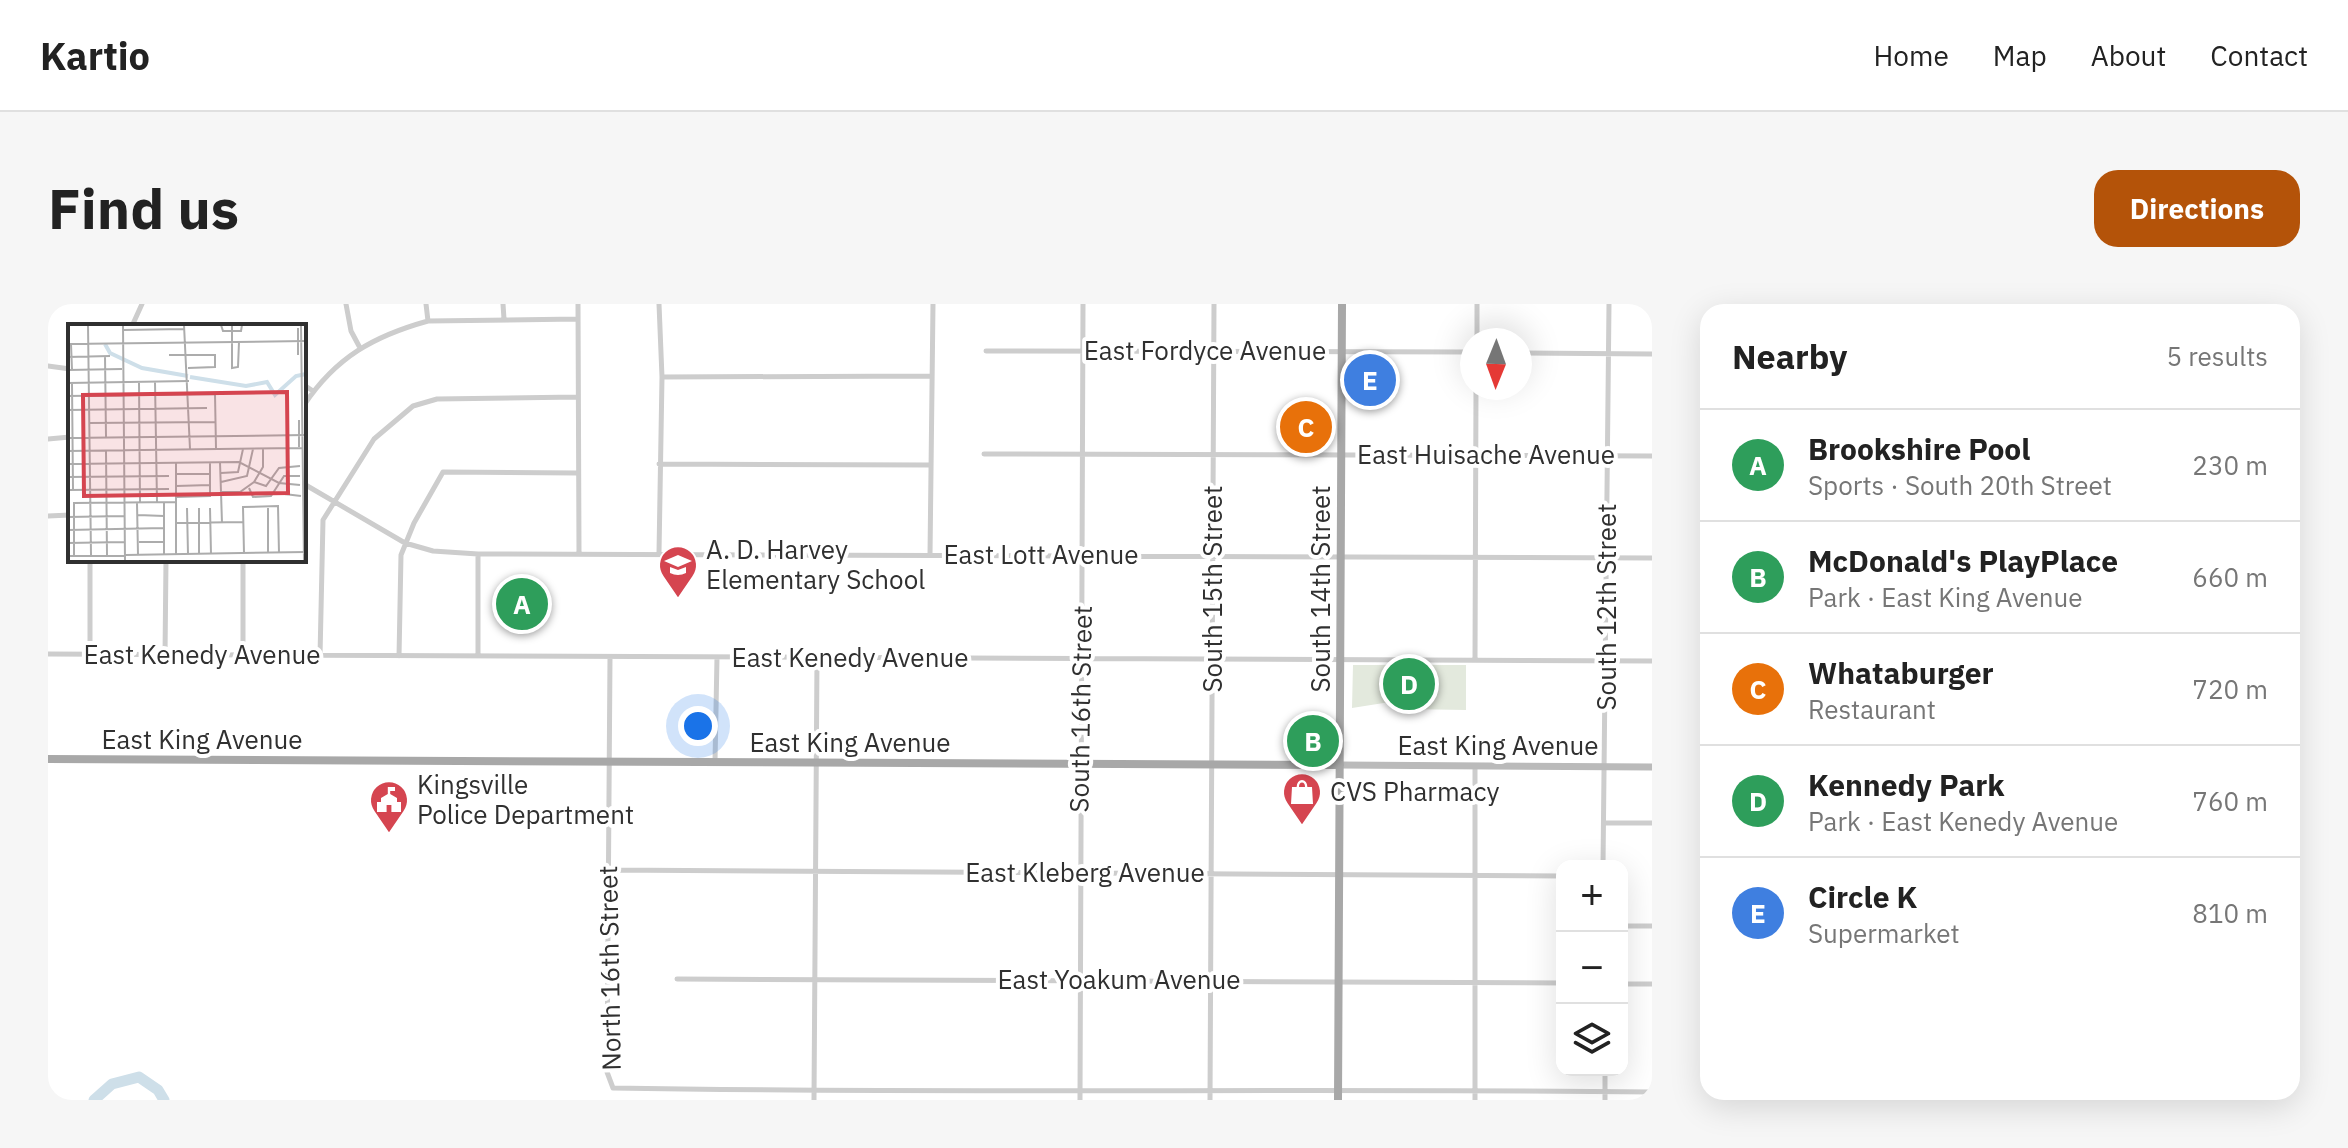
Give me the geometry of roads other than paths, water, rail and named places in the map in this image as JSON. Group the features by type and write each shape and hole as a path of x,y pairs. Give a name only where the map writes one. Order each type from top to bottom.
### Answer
{"main road":[{"name":"South 14th Street","path":"1338,1095 1342,304"},
{"name":"East King Avenue","path":"48,759 1652,767"}],"street":[{"path":"133,324 142,304"},
{"path":"346,304 351,331 359,346"},
{"path":"426,304 428,321"},
{"path":"503,304 504,319"},
{"path":"578,304 579,552"},
{"path":"659,304 662,377 659,553"},
{"path":"930,555 933,304"},
{"name":"South 16th Street","path":"1079,874 1083,304"},
{"name":"South 15th Street","path":"1210,1096 1214,304"},
{"path":"1477,304 1477,328"},
{"name":"South 12th Street","path":"1603,860 1609,304"},
{"path":"306,402 313,391 359,346 428,321 578,319"},
{"name":"East Fordyce Avenue","path":"986,351 1460,352"},
{"path":"1532,353 1652,354"},
{"path":"48,366 68,369"},
{"path":"662,377 930,376"},
{"path":"306,386 313,391"},
{"path":"320,656 323,520 374,439 413,406 459,397 577,397"},
{"path":"1475,660 1476,400"},
{"path":"48,439 68,437"},
{"name":"East Huisache Avenue","path":"984,454 1652,456"},
{"path":"659,464 930,465"},
{"path":"399,656 399,568 405,543 443,472 577,473"},
{"name":"East Lott Avenue","path":"306,485 405,543 433,551 478,554 1652,558"},
{"path":"48,516 68,515"},
{"path":"478,554 478,656"},
{"path":"90,562 90,655"},
{"path":"165,655 166,562"},
{"path":"243,562 243,655"},
{"name":"East Kenedy Avenue","path":"48,654 1652,661"},
{"name":"North 16th Street","path":"610,657 607,1072 613,1088 814,1091"},
{"path":"715,762 717,657"},
{"path":"814,1100 817,658"},
{"path":"1475,766 1475,1100"},
{"path":"1604,823 1652,823"},
{"name":"East Kleberg Avenue","path":"608,870 1556,876"},
{"path":"1079,874 1080,1100"},
{"path":"1628,926 1652,926"},
{"name":"East Yoakum Avenue","path":"677,979 1556,983"},
{"path":"1628,984 1652,984"},
{"path":"1605,1076 1605,1100"},
{"path":"814,1091 1080,1091 1210,1096 1475,1089 1652,1092"}],"waterway":[{"path":"94,1100 112,1084 139,1077 158,1090 164,1100"}],"place":[{"name":"Circle K","path":"1370,380"},
{"name":"Whataburger","path":"1306,427"},
{"name":"A. D. Harvey Elementary School","path":"678,599"},
{"name":"Brookshire Pool","path":"522,604"},
{"name":"Kennedy Park","path":"1409,684"},
{"name":"McDonald's PlayPlace","path":"1313,741"},
{"name":"CVS Pharmacy","path":"1302,826"},
{"name":"Kingsville Police Department","path":"389,834"}]}
